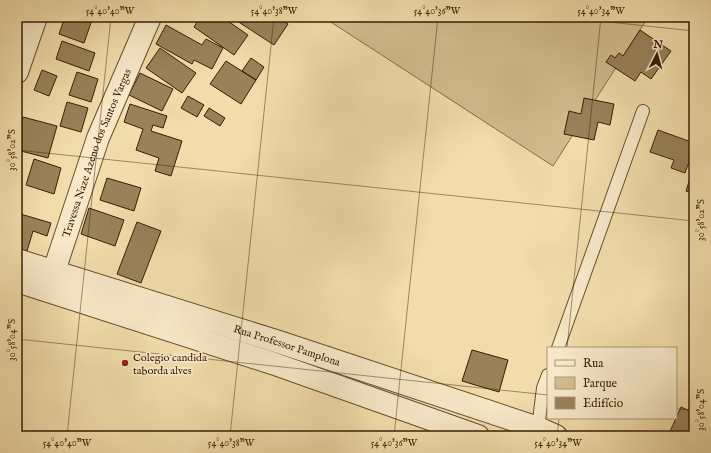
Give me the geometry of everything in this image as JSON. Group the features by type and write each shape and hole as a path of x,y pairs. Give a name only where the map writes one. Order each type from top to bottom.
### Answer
{"street":[{"path":"17,72 36,17"},
{"name":"Travessa Naze Azeno dos Santos Vargas","path":"51,280 98,138 150,17"},
{"name":"Rua Professor Pamplona","path":"17,260 51,280 141,322 272,363 478,436"},
{"name":"Rua Professor Pamplona","path":"17,281 51,280 279,342 547,432"},
{"path":"272,363 279,342"}],"lane":[{"path":"558,347 643,111"},
{"path":"547,378 543,388 547,432"}],"green space":[{"path":"323,17 645,17 647,19 553,166"}],"building":[{"path":"65,17 93,17 84,43 59,34"},
{"path":"200,17 222,17 248,35 234,55 194,27"},
{"path":"236,17 277,17 288,24 274,45 234,19"},
{"path":"166,25 202,45 206,39 223,48 212,69 194,60 192,64 156,44"},
{"path":"640,30 671,51 651,79 641,72 635,81 606,62 611,55 615,58 619,53 623,56"},
{"path":"62,41 95,53 89,71 56,59"},
{"path":"160,48 196,73 182,93 146,68"},
{"path":"251,58 264,67 256,80 242,71"},
{"path":"226,61 256,80 241,104 210,84"},
{"path":"42,70 57,76 49,96 34,90"},
{"path":"77,72 98,79 91,102 69,95"},
{"path":"140,73 173,89 162,111 129,95"},
{"path":"188,96 204,105 197,117 181,108"},
{"path":"584,98 614,104 610,125 598,122 594,140 564,134 569,111 581,114"},
{"path":"67,102 88,108 81,132 60,126"},
{"path":"130,104 167,116 163,128 153,125 151,131 182,141 171,176 155,171 159,158 136,150 143,129 124,122"},
{"path":"209,108 225,118 220,126 204,116"},
{"path":"23,117 57,126 48,158 17,150 17,140"},
{"path":"658,130 694,143 694,148 685,173 671,168 674,160 650,152"},
{"path":"34,159 61,168 54,194 26,185"},
{"path":"692,172 694,173 694,194 686,191"},
{"path":"107,178 141,188 134,211 100,200"},
{"path":"17,188 22,190 17,207"},
{"path":"89,208 124,220 115,246 81,234"},
{"path":"17,213 51,223 47,236 33,231 27,251 17,248"},
{"path":"137,222 161,231 141,283 117,274"},
{"path":"472,350 508,360 499,392 462,381"},
{"path":"681,407 694,413 694,436 668,436 676,419 677,419"}],"place":[{"name":"Colegio candida taborda alves","path":"125,363"}]}
